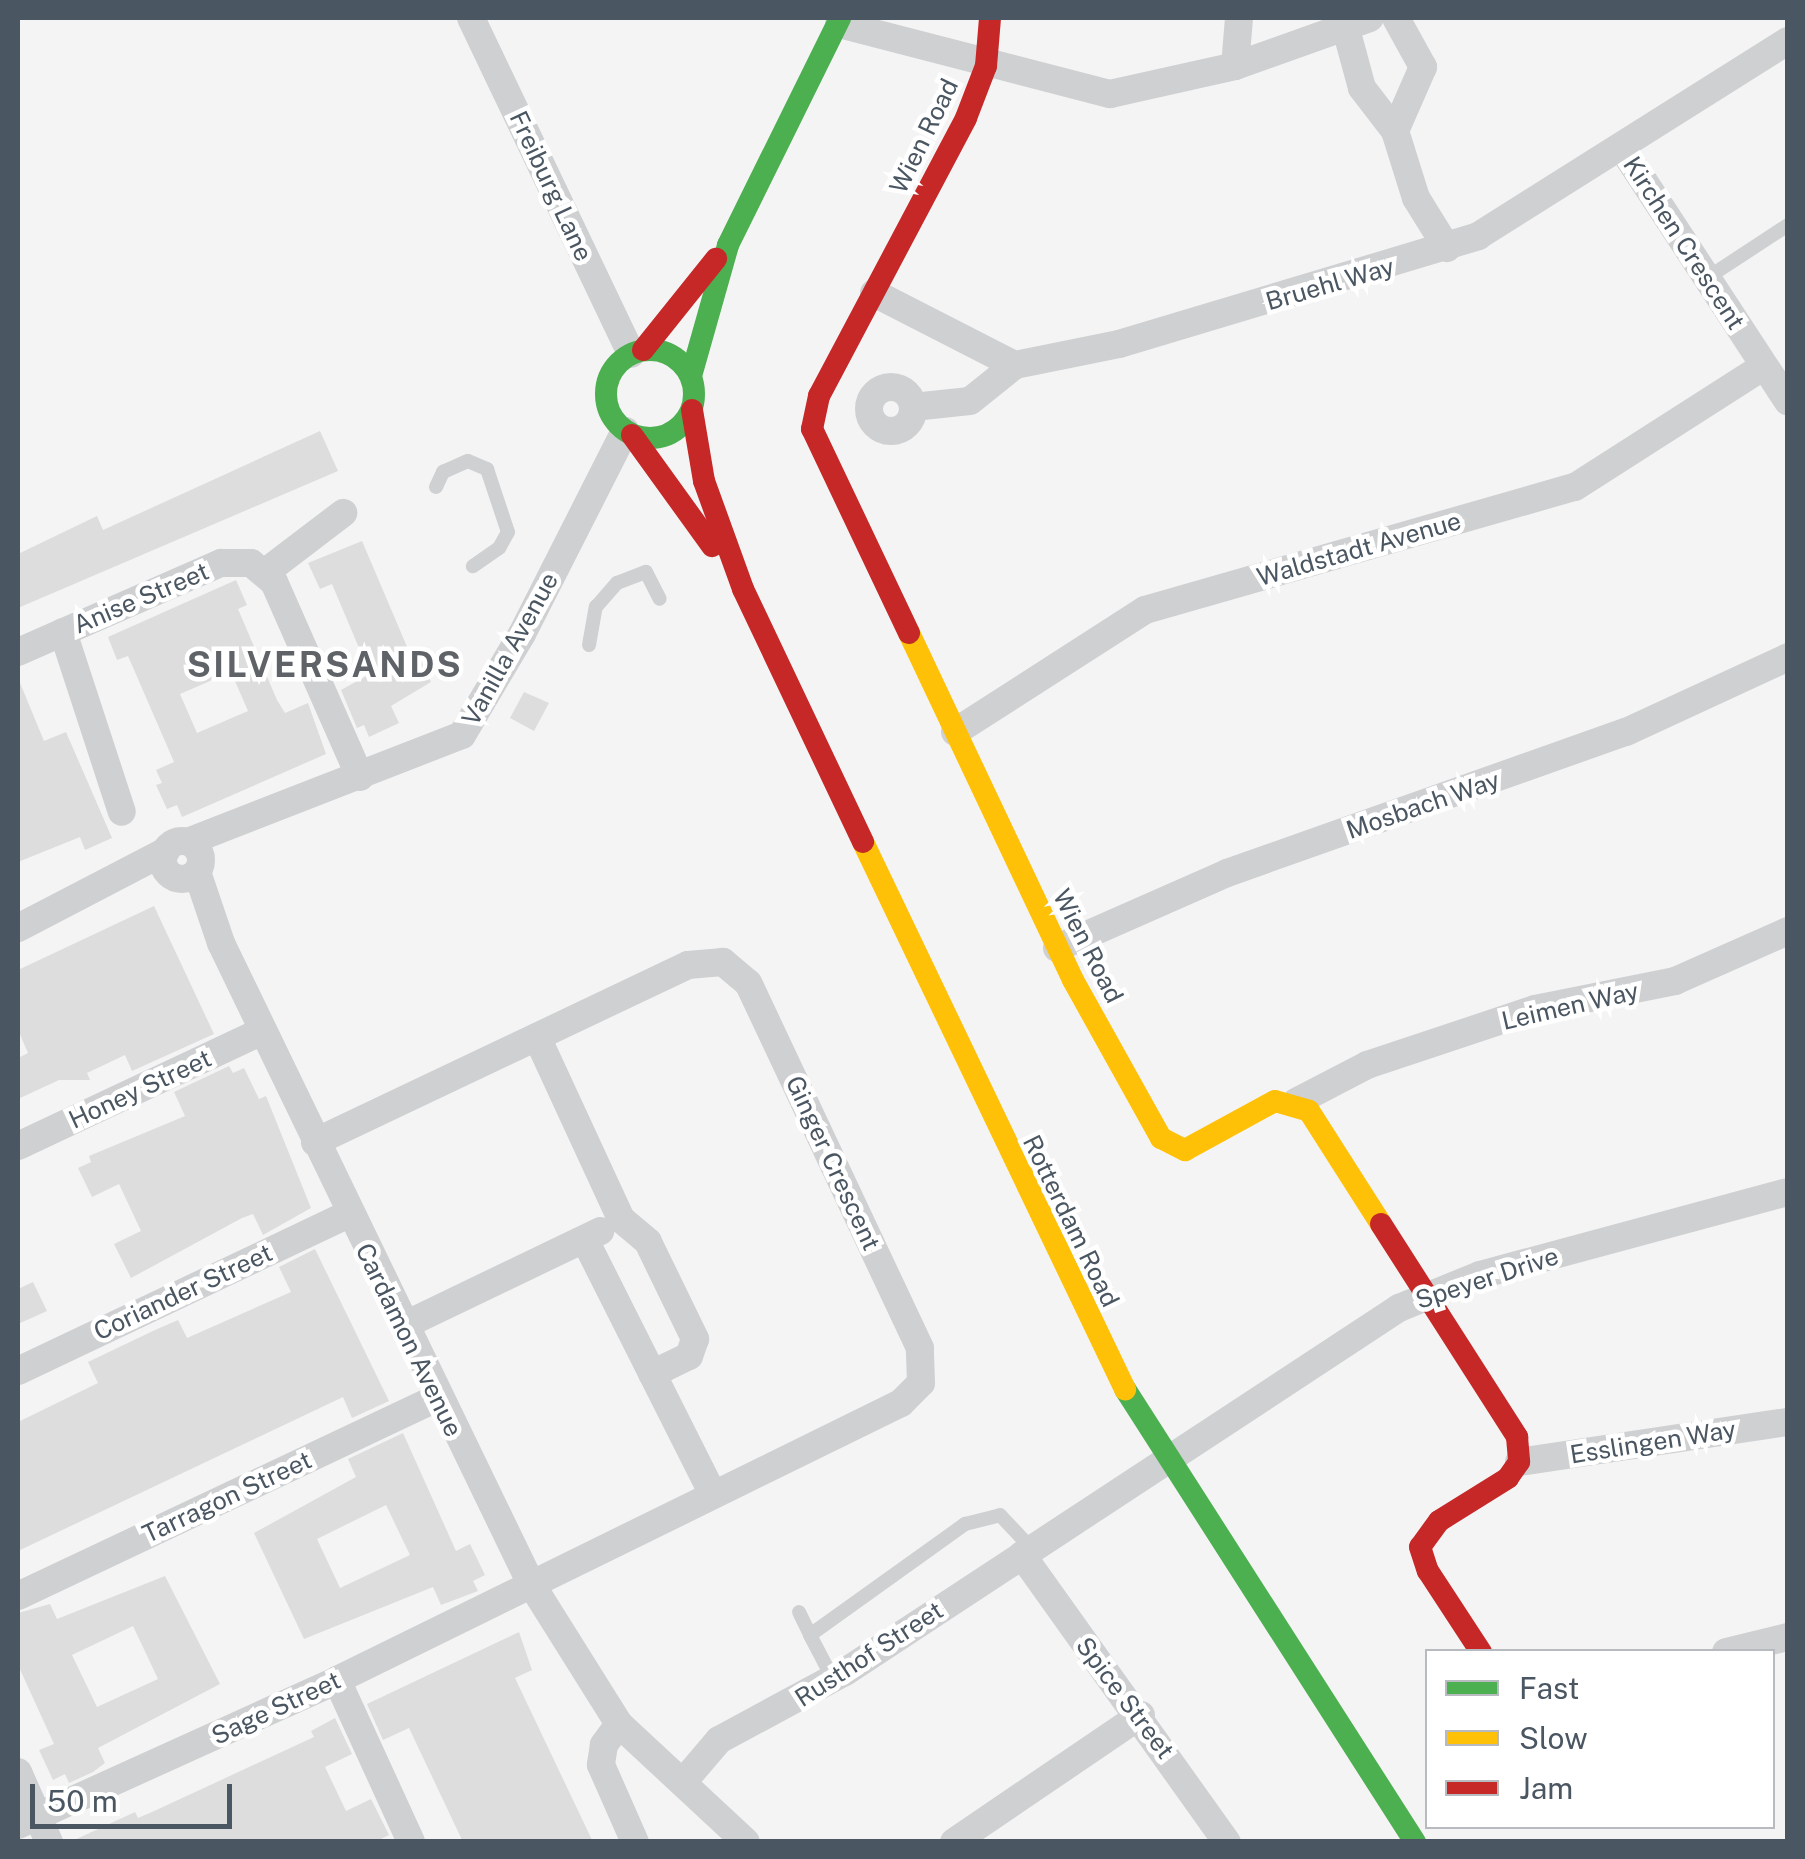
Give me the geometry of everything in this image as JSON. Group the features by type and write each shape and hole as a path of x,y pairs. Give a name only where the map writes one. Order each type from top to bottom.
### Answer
{"street":[{"name":"Wien Road","path":"990,18 986,66 966,118 819,396 812,430 1057,948 1150,1120 1173,1148 1204,1144 1275,1102 1296,1102"},
{"path":"1235,66 1239,18"},
{"path":"1395,131 1422,67 1396,18"},
{"name":"Freiburg Lane","path":"481,21 637,352"},
{"path":"728,246 637,352 611,373 606,394 629,432 667,435 692,410 691,376 728,246 839,21 986,66 1110,94 1235,66 1311,29 1358,23 1362,88 1395,131 1416,198 1446,248"},
{"name":"Kirchen Crescent","path":"1788,40 1622,148 1788,402"},
{"name":"Bruehl Way","path":"914,408 970,401 1015,364 1119,344 1446,248 1492,229 1622,148"},
{"path":"874,293 1015,364"},
{"path":"637,352 672,355 691,376"},
{"name":"Waldstadt Avenue","path":"955,732 1145,610 1575,487 1764,366"},
{"name":"Rotterdam Road","path":"692,410 704,481 743,589 984,1105 1164,1458 1416,1842"},
{"name":"Rotterdam Road","path":"629,432 743,589"},
{"name":"Vanilla Avenue","path":"18,928 105,886 182,862 269,814 470,728 629,432"},
{"path":"342,513 266,571 360,778"},
{"name":"Anise Street","path":"18,652 228,561 266,571"},
{"path":"63,632 122,812"},
{"name":"Mosbach Way","path":"1057,948 1227,874 1626,732 1788,657"},
{"name":"Cardamon Avenue","path":"182,862 436,1398 530,1582 618,1724 746,1842"},
{"name":"Leimen Way","path":"1296,1102 1367,1064 1536,1009 1674,981 1788,931"},
{"name":"Ginger Crescent","path":"315,1142 688,964 714,959 735,969 748,983 920,1348 921,1383 901,1402 530,1582"},
{"name":"Honey Street","path":"18,1146 262,1031"},
{"path":"537,1037 621,1219 648,1242 696,1341 690,1356 652,1374"},
{"path":"1296,1102 1316,1120 1518,1436 1519,1462 1499,1486 1438,1521 1420,1547 1428,1571 1478,1649"},
{"name":"Speyer Drive","path":"1060,1529 1164,1458 1428,1292 1788,1192"},
{"name":"Coriander Street","path":"18,1371 349,1214"},
{"path":"403,1326 586,1240 621,1219"},
{"path":"586,1240 711,1491"},
{"name":"Tarragon Street","path":"18,1596 436,1398"},
{"name":"Esslingen Way","path":"1519,1462 1788,1422"},
{"name":"Rusthof Street","path":"684,1781 708,1747 833,1679 1060,1529"},
{"name":"Spice Street","path":"1027,1552 1227,1842"},
{"name":"Sage Street","path":"35,1828 530,1582"},
{"path":"1739,1649 1788,1638"},
{"path":"337,1680 412,1842"},
{"path":"954,1842 1141,1715"},
{"path":"618,1724 601,1761 635,1842"},
{"path":"18,1772 35,1828"}],"lane":[{"path":"1707,278 1788,225"},
{"path":"436,487 443,472 468,461 487,469 508,532 499,548 473,566"},
{"path":"589,645 596,607 617,583 644,571 660,598"},
{"path":"816,1631 982,1516 1000,1515 1027,1552"},
{"path":"799,1612 816,1631 833,1679"}],"building":[{"path":"320,431 338,471 18,608 18,554 97,516 103,530"},
{"path":"362,541 411,656 418,653 431,682 391,706 399,723 369,737 364,725 357,728 341,690 370,674 332,584 320,589 308,563"},
{"path":"236,580 247,605 238,609 277,700 285,713 308,703 326,754 182,817 177,805 167,809 156,785 162,783 156,770 174,762 128,656 117,660 108,637","holes":["231,672 248,711 197,733 180,694"]},
{"path":"18,678 44,741 66,732 112,838 85,850 80,837 18,862"},
{"path":"524,692 549,703 534,731 510,718"},
{"path":"154,906 214,1034 132,1071 125,1055 87,1073 90,1080 59,1080 18,1099 18,1058 28,1053 18,1030 18,970"},
{"path":"229,1066 233,1073 244,1068 259,1099 266,1096 311,1208 263,1235 253,1214 242,1218 131,1278 114,1244 141,1231 119,1184 92,1197 78,1168 91,1162 89,1156 185,1116 174,1092"},
{"path":"315,1249 389,1401 352,1418 343,1397 18,1551 18,1422 98,1383 88,1362 155,1330 178,1320 187,1338 291,1292 279,1267"},
{"path":"33,1282 47,1311 18,1324 18,1289"},
{"path":"403,1433 456,1551 470,1544 485,1575 473,1581 478,1591 441,1605 433,1587 304,1639 254,1533 356,1477 348,1459","holes":["386,1505 410,1555 340,1588 317,1539"]},
{"path":"165,1576 220,1684 98,1748 105,1763 93,1772 69,1783 65,1774 53,1780 39,1750 54,1744 18,1665 18,1613 50,1604 57,1619","holes":["133,1626 158,1679 97,1707 72,1655"]},
{"path":"519,1632 532,1670 515,1678 593,1842 463,1842 409,1728 383,1740 367,1704"},
{"path":"335,1718 352,1754 325,1767 346,1811 371,1799 389,1835 375,1842 70,1842 135,1812 138,1818 152,1812 314,1737 311,1731"}],"traffic: fast":[{"path":"691,376 728,245 840,18"},
{"path":"650,350 675,357 687,369 694,394 687,419 675,431 650,438 625,431 613,419 606,394 613,369 625,357 650,350"},
{"path":"1125,1389 1415,1842"}],"traffic: slow":[{"path":"909,633 1073,980 1161,1138 1185,1150 1275,1101 1309,1111 1381,1224"},
{"path":"863,842 1125,1389"}],"traffic: jam":[{"path":"909,633 812,429 819,396 966,118 986,66 990,18"},
{"path":"643,350 716,259"},
{"path":"692,410 704,481 743,589 863,842"},
{"path":"632,435 712,546"},
{"path":"1381,1224 1517,1437 1519,1462 1508,1478 1439,1521 1420,1547 1428,1571 1479,1649"}],"district":[{"name":"SILVERSANDS","path":"325,665"}]}
